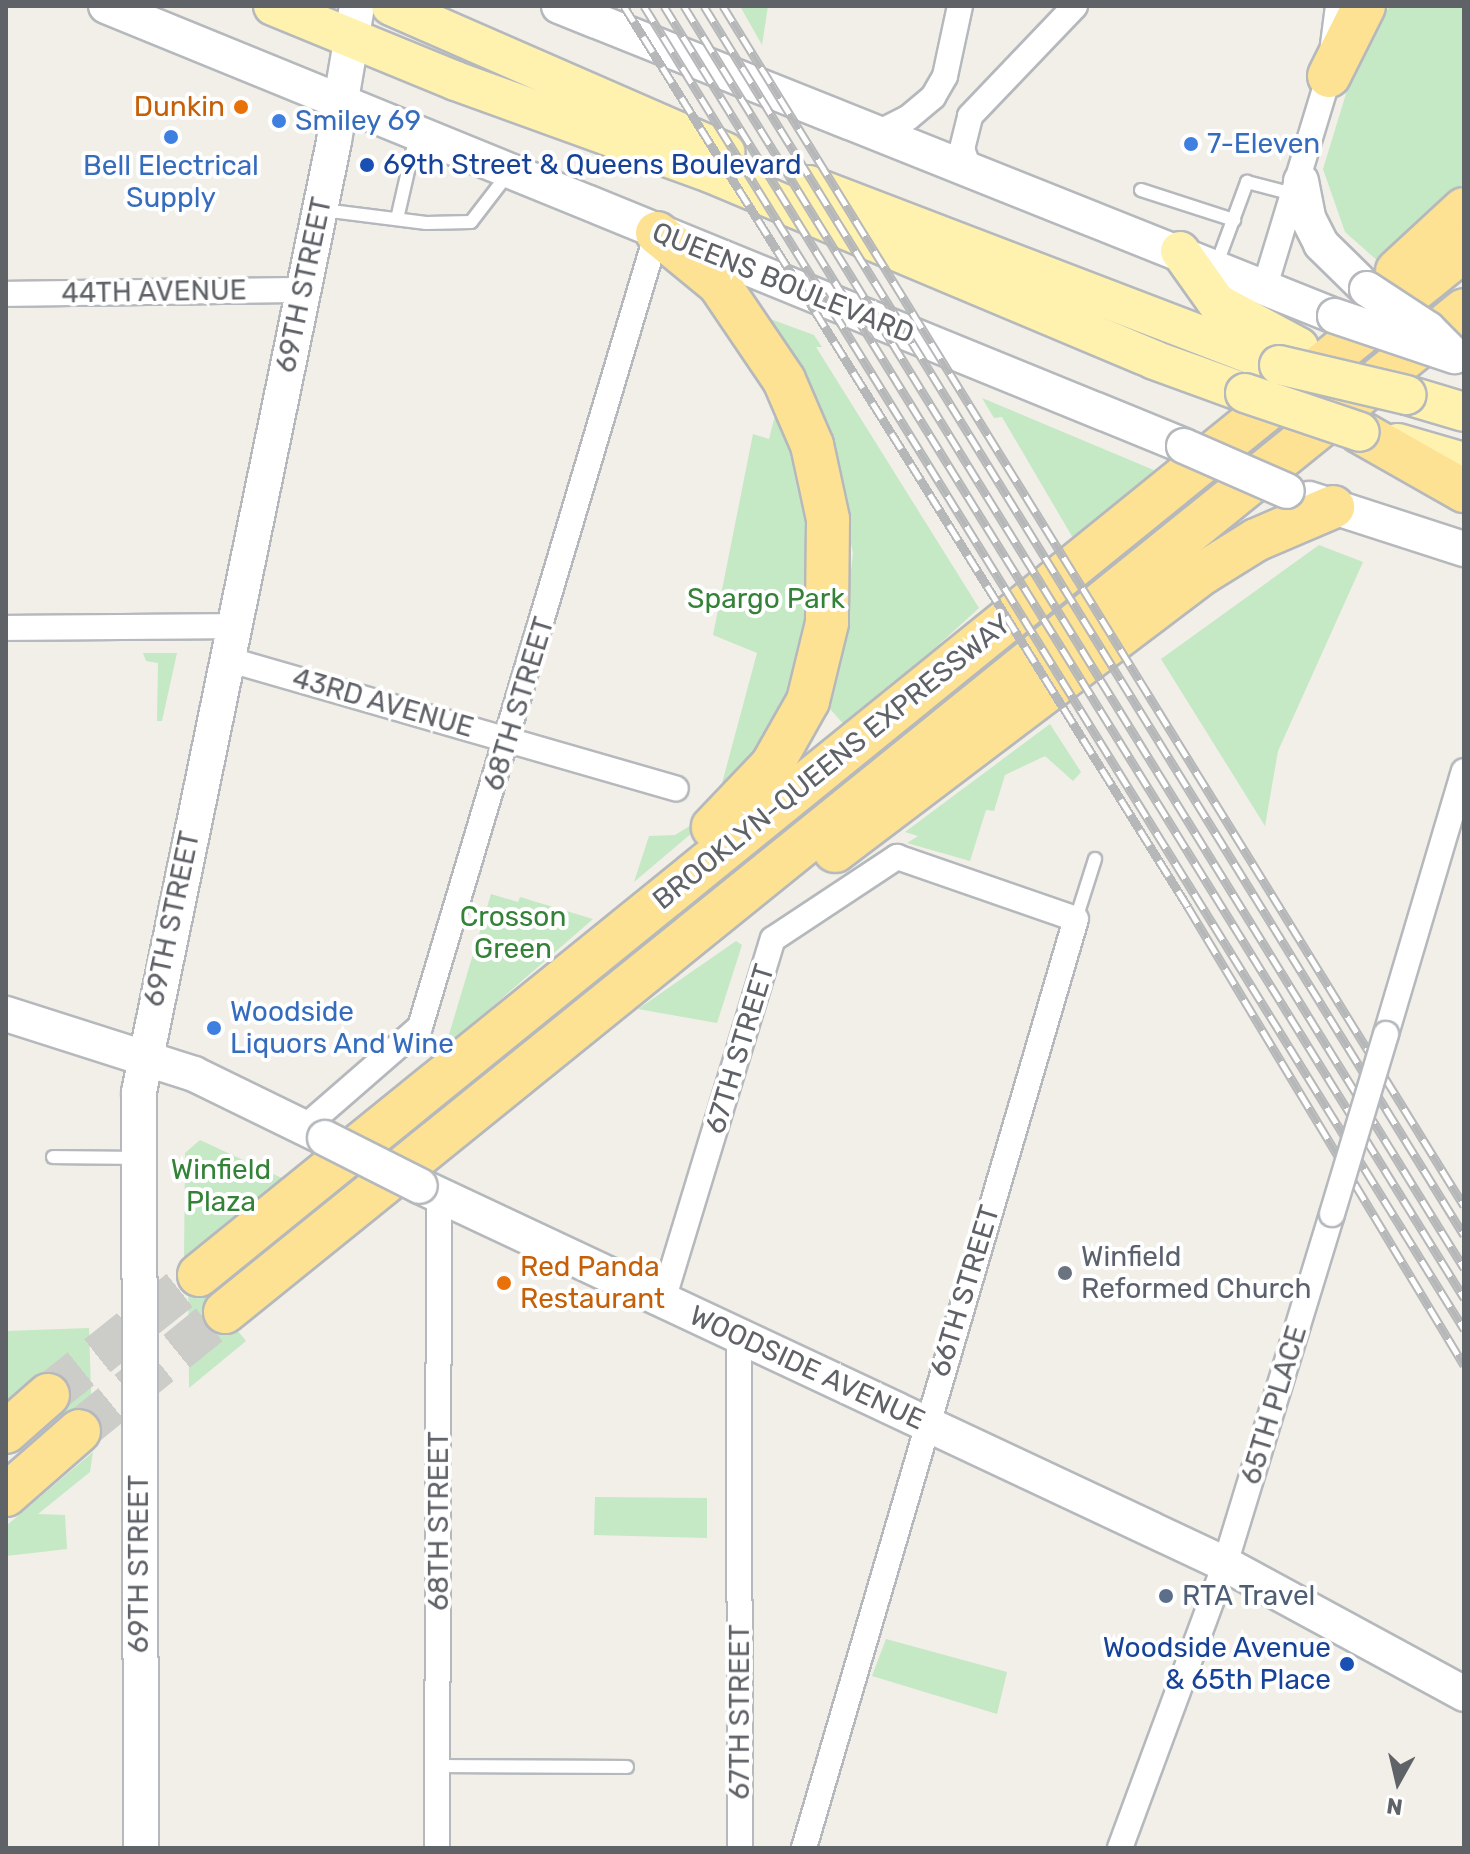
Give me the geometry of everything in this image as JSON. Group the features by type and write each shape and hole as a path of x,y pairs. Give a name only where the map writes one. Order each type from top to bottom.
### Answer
{"highway":[{"path":"1329,76 1364,6"},
{"path":"1289,367 1464,209"},
{"path":"545,994 635,890 733,810 772,765 808,701 827,623 828,519 823,483 801,413 763,345 719,284 657,233"},
{"name":"BROOKLYN-QUEENS EXPRESSWAY","path":"199,1275 545,994 1289,367 1464,250"},
{"name":"BROOKLYN-QUEENS EXPRESSWAY","path":"225,1312 723,906 1464,310"},
{"path":"1360,432 1464,491"},
{"path":"723,906 824,859 1018,718 1203,573 1256,540 1333,507"},
{"path":"6,1432 48,1395"},
{"path":"6,1495 79,1431"}],"main road":[{"path":"273,6 355,22 1154,360 1360,432 1464,462"},
{"path":"391,6 510,54 707,145 1289,367 1464,412"},
{"path":"1180,251 1217,303 1289,367"}],"street":[{"name":"QUEENS BOULEVARD","path":"106,6 1184,446 1287,491 1464,549"},
{"path":"559,6 876,134 968,166 1335,316 1459,358"},
{"path":"876,134 908,118 933,97 945,76 960,6"},
{"path":"968,166 962,149 970,116 1075,6"},
{"path":"1265,286 1300,191 1329,76 1338,6"},
{"name":"69TH STREET","path":"141,1848 137,1158 143,1055 320,209 355,22"},
{"path":"1300,191 1321,244 1367,289 1428,329 1459,358"},
{"name":"68TH STREET","path":"315,1133 420,1027 509,738 657,233"},
{"name":"44TH AVENUE","path":"6,294 303,290"},
{"path":"6,628 234,626"},
{"name":"43RD AVENUE","path":"227,659 509,738 676,789"},
{"name":"65TH PLACE","path":"1120,1848 1225,1564 1464,771"},
{"name":"67TH STREET","path":"663,1300 773,939 897,857 1076,919"},
{"name":"66TH STREET","path":"804,1848 1076,919"},
{"name":"WOODSIDE AVENUE","path":"6,1014 143,1055 315,1133 1225,1564 1464,1694"},
{"name":"68TH STREET","path":"430,1190 437,1848"},
{"name":"67TH STREET","path":"739,1336 740,1848"}],"lane":[{"path":"397,219 417,135"},
{"path":"320,209 397,219 471,222 509,173"},
{"path":"1216,266 1247,182 1300,191"},
{"path":"1141,190 1234,220"},
{"path":"1076,919 1095,859"},
{"path":"53,1157 137,1158"},
{"path":"438,1766 627,1767"}],"green space":[{"path":"740,6 768,6 762,45"},
{"path":"1390,6 1464,6 1464,182 1388,270 1345,232 1323,169 1360,48"},
{"path":"762,316 814,335 822,347 816,347 979,608 847,728 823,701 844,633 853,553 833,459"},
{"path":"982,398 1156,471 1073,538 1002,417 994,418"},
{"name":"Spargo Park","path":"777,408 797,450 819,546 805,663 732,799 634,882 649,836 675,835 698,821 721,787 757,653 713,635 753,434 769,439"},
{"path":"1319,545 1363,562 1278,751 1265,826 1161,659"},
{"path":"143,653 177,653 162,721 157,721 158,663 146,661"},
{"path":"1050,724 1081,772 1073,781 1045,756 1005,775 994,811 986,810 970,861 907,843 918,836 905,832"},
{"name":"Crosson Green","path":"491,894 518,902 520,897 593,919 445,1048"},
{"path":"736,941 742,945 717,1023 638,1009"},
{"name":"Winfield Plaza","path":"200,1140 286,1180 184,1262 185,1153"},
{"path":"188,1270 246,1341 189,1388"},
{"path":"89,1328 93,1452 42,1389 6,1420 6,1331"},
{"path":"93,1452 90,1472 38,1514 65,1515 67,1549 6,1556 6,1526"},
{"path":"595,1497 707,1498 707,1538 594,1535"},
{"path":"886,1639 1007,1672 997,1714 872,1676"}],"tunnel":[{"path":"48,1395 199,1275"},
{"path":"79,1431 225,1312"}],"railway":[{"path":"624,6 1188,907 1464,1365"},
{"path":"644,6 1464,1329"},
{"path":"664,6 1464,1298"},
{"path":"684,6 1464,1268"},
{"path":"704,6 1464,1235"},
{"path":"723,6 1464,1206"}],"place":[{"name":"Dunkin","path":"241,107"},
{"name":"Smiley 69","path":"279,121"},
{"name":"Bell Electrical Supply","path":"171,137"},
{"name":"7-Eleven","path":"1191,144"},
{"name":"69th Street & Queens Boulevard","path":"367,165"},
{"name":"Woodside Liquors And Wine","path":"214,1028"},
{"name":"Winfield Reformed Church","path":"1065,1273"},
{"name":"Red Panda Restaurant","path":"504,1283"},
{"name":"RTA Travel","path":"1166,1596"},
{"name":"Woodside Avenue & 65th Place","path":"1347,1664"}]}
